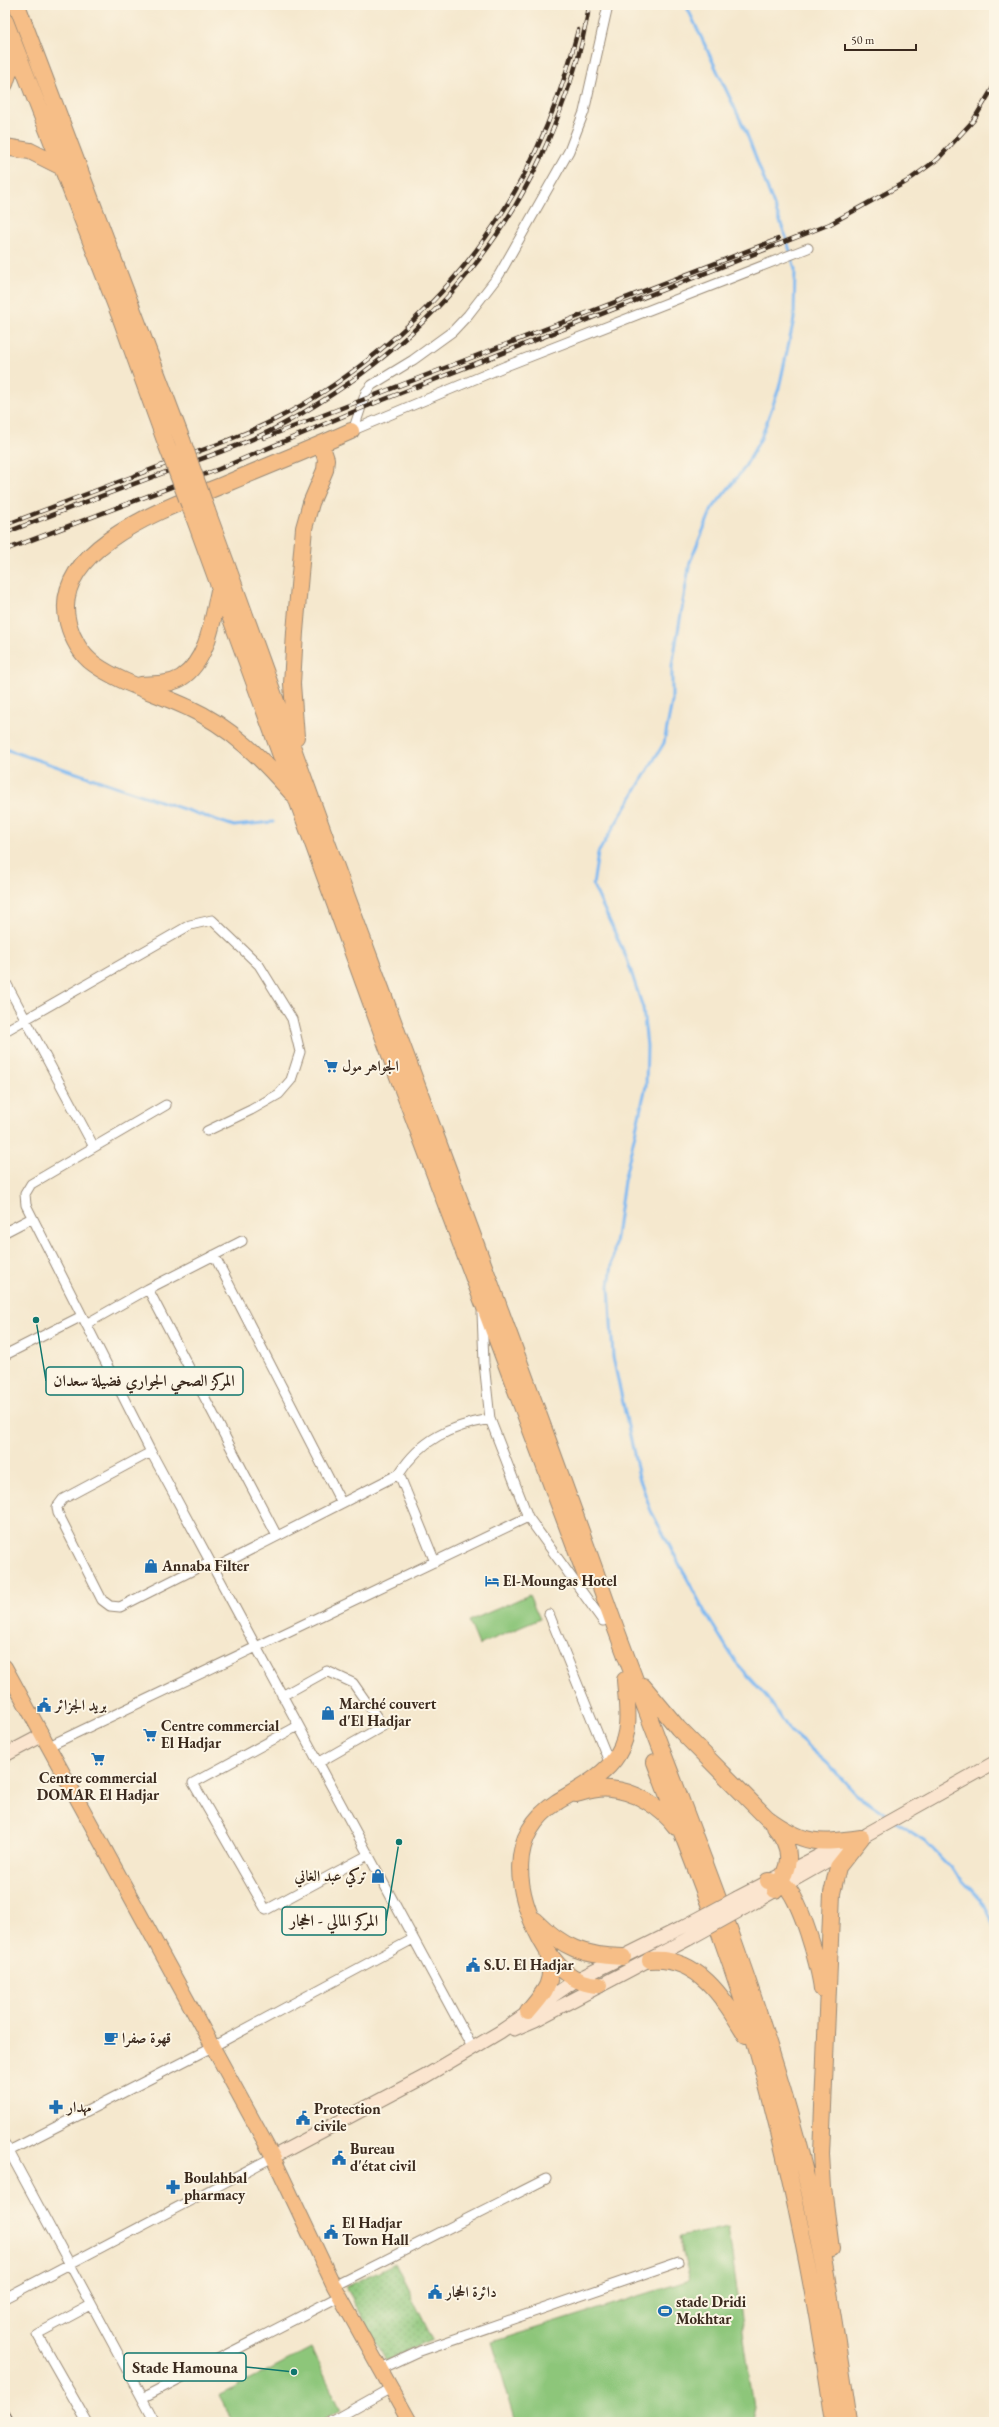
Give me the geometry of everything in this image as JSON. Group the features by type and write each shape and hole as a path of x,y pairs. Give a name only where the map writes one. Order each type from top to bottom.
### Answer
{"highway":[{"path":"19,9 182,440 220,586 397,1074 481,1293 603,1622 627,1672 725,1913 769,2046 806,2175 836,2334 849,2422"},
{"path":"5,20 64,168 167,446 201,514 298,759 627,1672 682,1834 745,2010 758,2053 793,2187 816,2304 834,2422"},
{"path":"5,84 13,60 13,42"},
{"path":"5,147 30,151 64,168"},
{"path":"298,800 272,771 222,726 190,708 138,686 93,664 80,650 71,633 64,608 70,584 84,562 97,550 134,523 351,431"},
{"path":"298,759 292,684 294,632 304,528 311,503 325,470 326,459 321,444"},
{"path":"138,686 165,684 181,678 192,666 203,650 220,586"},
{"path":"599,1985 576,1980 558,1966 548,1953 530,1915 519,1882 523,1848 540,1818 602,1773 621,1749 628,1729 627,1672"},
{"path":"627,1672 646,1690 666,1716 767,1818 785,1842 788,1850 779,1882 799,1910 819,1966 825,2037"},
{"path":"567,1797 592,1790 610,1788 627,1793 651,1803 668,1816 682,1834"},
{"path":"767,1818 783,1830 810,1841 828,1842 864,1836"},
{"path":"836,2334 837,2302 823,2188 821,2154 825,2037 833,1886 842,1860 864,1836"},
{"path":"530,1915 554,1938 566,1946 594,1955 623,1957"},
{"path":"528,2012 549,1983 551,1969 548,1953"},
{"path":"650,1960 681,1964 700,1974 717,1990 731,2009 758,2053"}],"main road":[{"path":"5,1667 273,2157 337,2291 410,2422"},
{"path":"5,1755 46,1741"},
{"path":"273,2157 424,2077 472,2047 500,2032 576,1980 623,1957 688,1932 779,1882 836,1846 864,1836 994,1763"},
{"path":"500,2032 535,2020 599,1985 650,1960 688,1932"}],"street":[{"path":"351,431 355,425 366,392 453,330 468,315 499,275 569,151 584,112 608,5"},
{"path":"351,431 506,366 808,248"},
{"path":"5,1031 26,1021 184,929 212,920 259,965 292,1019 300,1052 291,1080 279,1094 252,1110 207,1131"},
{"path":"5,981 94,1147"},
{"path":"166,1105 31,1184 25,1200 32,1218 151,1452 472,2047"},
{"path":"5,1232 32,1218"},
{"path":"5,1354 84,1320 242,1241"},
{"path":"214,1255 341,1502"},
{"path":"148,1289 277,1536"},
{"path":"481,1293 484,1363 490,1419 528,1517 603,1622"},
{"path":"151,1452 58,1504 58,1513 102,1600 110,1606 120,1607 277,1536 341,1502 399,1474 409,1458 437,1435 474,1422 490,1419"},
{"path":"399,1474 435,1562"},
{"path":"46,1741 256,1648 528,1517"},
{"path":"549,1614 610,1764"},
{"path":"282,1696 327,1670 353,1683 383,1726 318,1763"},
{"path":"298,1726 193,1783 266,1910 368,1855"},
{"path":"155,2422 7,2148 212,2047 413,1939"},
{"path":"5,2298 273,2157"},
{"path":"142,2398 546,2179"},
{"path":"381,2369 420,2351 679,2262"},
{"path":"86,2422 37,2334 91,2305"},
{"path":"330,2422 391,2388"}],"green space":[{"path":"529,1595 540,1619 479,1645 469,1621"},
{"name":"stade Dridi Mokhtar","path":"728,2227 756,2422 516,2422 492,2342 690,2280 679,2237"},
{"path":"395,2263 433,2340 386,2360 346,2287"},
{"path":"311,2348 341,2410 318,2422 233,2422 219,2396"}],"waterway":[{"path":"686,5 746,132 786,237 795,269 794,319 779,388 761,438 743,470 712,509 690,562 672,666 672,702 664,743 598,853 593,885 627,959 643,1008 647,1046 646,1086 624,1181 609,1286 613,1357 639,1477 651,1511 706,1614 735,1661 767,1697 790,1731 827,1763 857,1795 890,1817"},
{"path":"5,749 234,826 273,822"},
{"path":"896,1822 925,1841 981,1900 994,1926"}],"railway":[{"path":"5,533 260,436 327,398 366,371 401,341 435,310 466,275 494,239 519,199 541,157 564,100 574,72 582,42 589,5"},
{"path":"5,525 250,431 290,412 325,391 369,359 408,325 443,290 475,253 502,213 526,171 546,127 564,80 578,30"},
{"path":"5,550 219,469 360,409 830,224 906,182 938,159 973,121 994,86"},
{"path":"264,438 778,239"},
{"path":"5,2410 12,2422"}],"place":[{"name":"الجواهر مول","path":"331,1066"},
{"name":"المركز الصحي الجواري فضيلة سعدان","path":"36,1320"},
{"name":"Annaba Filter","path":"151,1566"},
{"name":"El-Moungas Hotel","path":"492,1581"},
{"name":"بريد الجزائر","path":"44,1705"},
{"name":"Marché couvert d'El Hadjar","path":"328,1713"},
{"name":"Centre commercial El Hadjar","path":"150,1735"},
{"name":"Centre commercial DOMAR El Hadjar","path":"98,1759"},
{"name":"المركز المالي - الحجار","path":"399,1842"},
{"name":"تركي عبد الغاني","path":"378,1876"},
{"name":"S.U. El Hadjar","path":"473,1965"},
{"name":"قهوة صفرا","path":"111,2038"},
{"name":"مهدار","path":"56,2107"},
{"name":"Protection civile","path":"303,2118"},
{"name":"Bureau d'état civil","path":"339,2158"},
{"name":"Boulahbal pharmacy","path":"173,2187"},
{"name":"El Hadjar Town Hall","path":"331,2232"},
{"name":"دائرة الحجار","path":"435,2292"},
{"name":"stade Dridi Mokhtar","path":"665,2311"},
{"name":"Stade Hamouna","path":"294,2372"}]}
